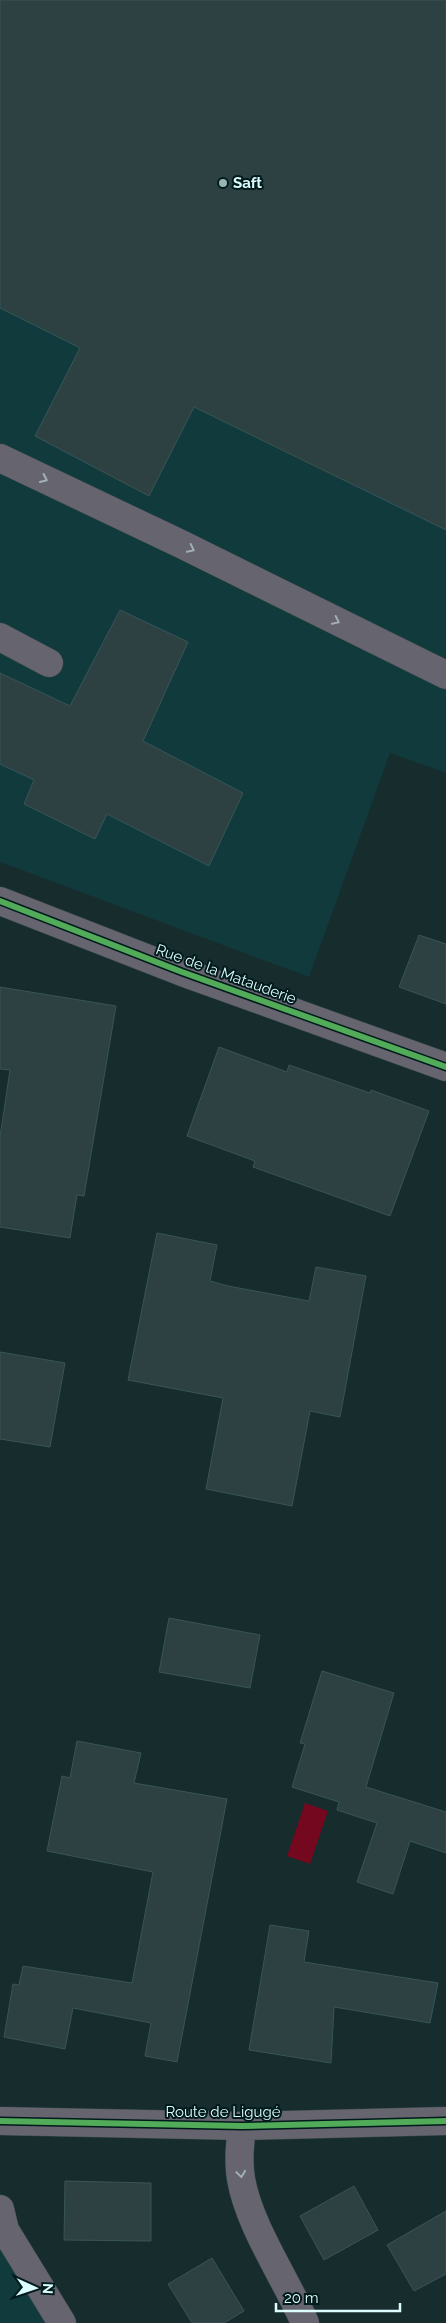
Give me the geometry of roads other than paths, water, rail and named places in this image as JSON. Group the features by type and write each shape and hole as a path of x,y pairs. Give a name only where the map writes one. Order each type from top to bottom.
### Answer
{"street":[{"path":"0,458 181,544 446,675"},
{"path":"0,638 49,662"},
{"name":"Rue de la Matauderie","path":"0,901 182,972 446,1067"},
{"name":"Route de Ligugé","path":"0,2121 242,2126 446,2121"},
{"path":"242,2126 239,2153 244,2192 260,2232 305,2323"},
{"path":"0,2209 5,2230 62,2323"}],"place":[{"name":"Saft","path":"223,183"}]}
